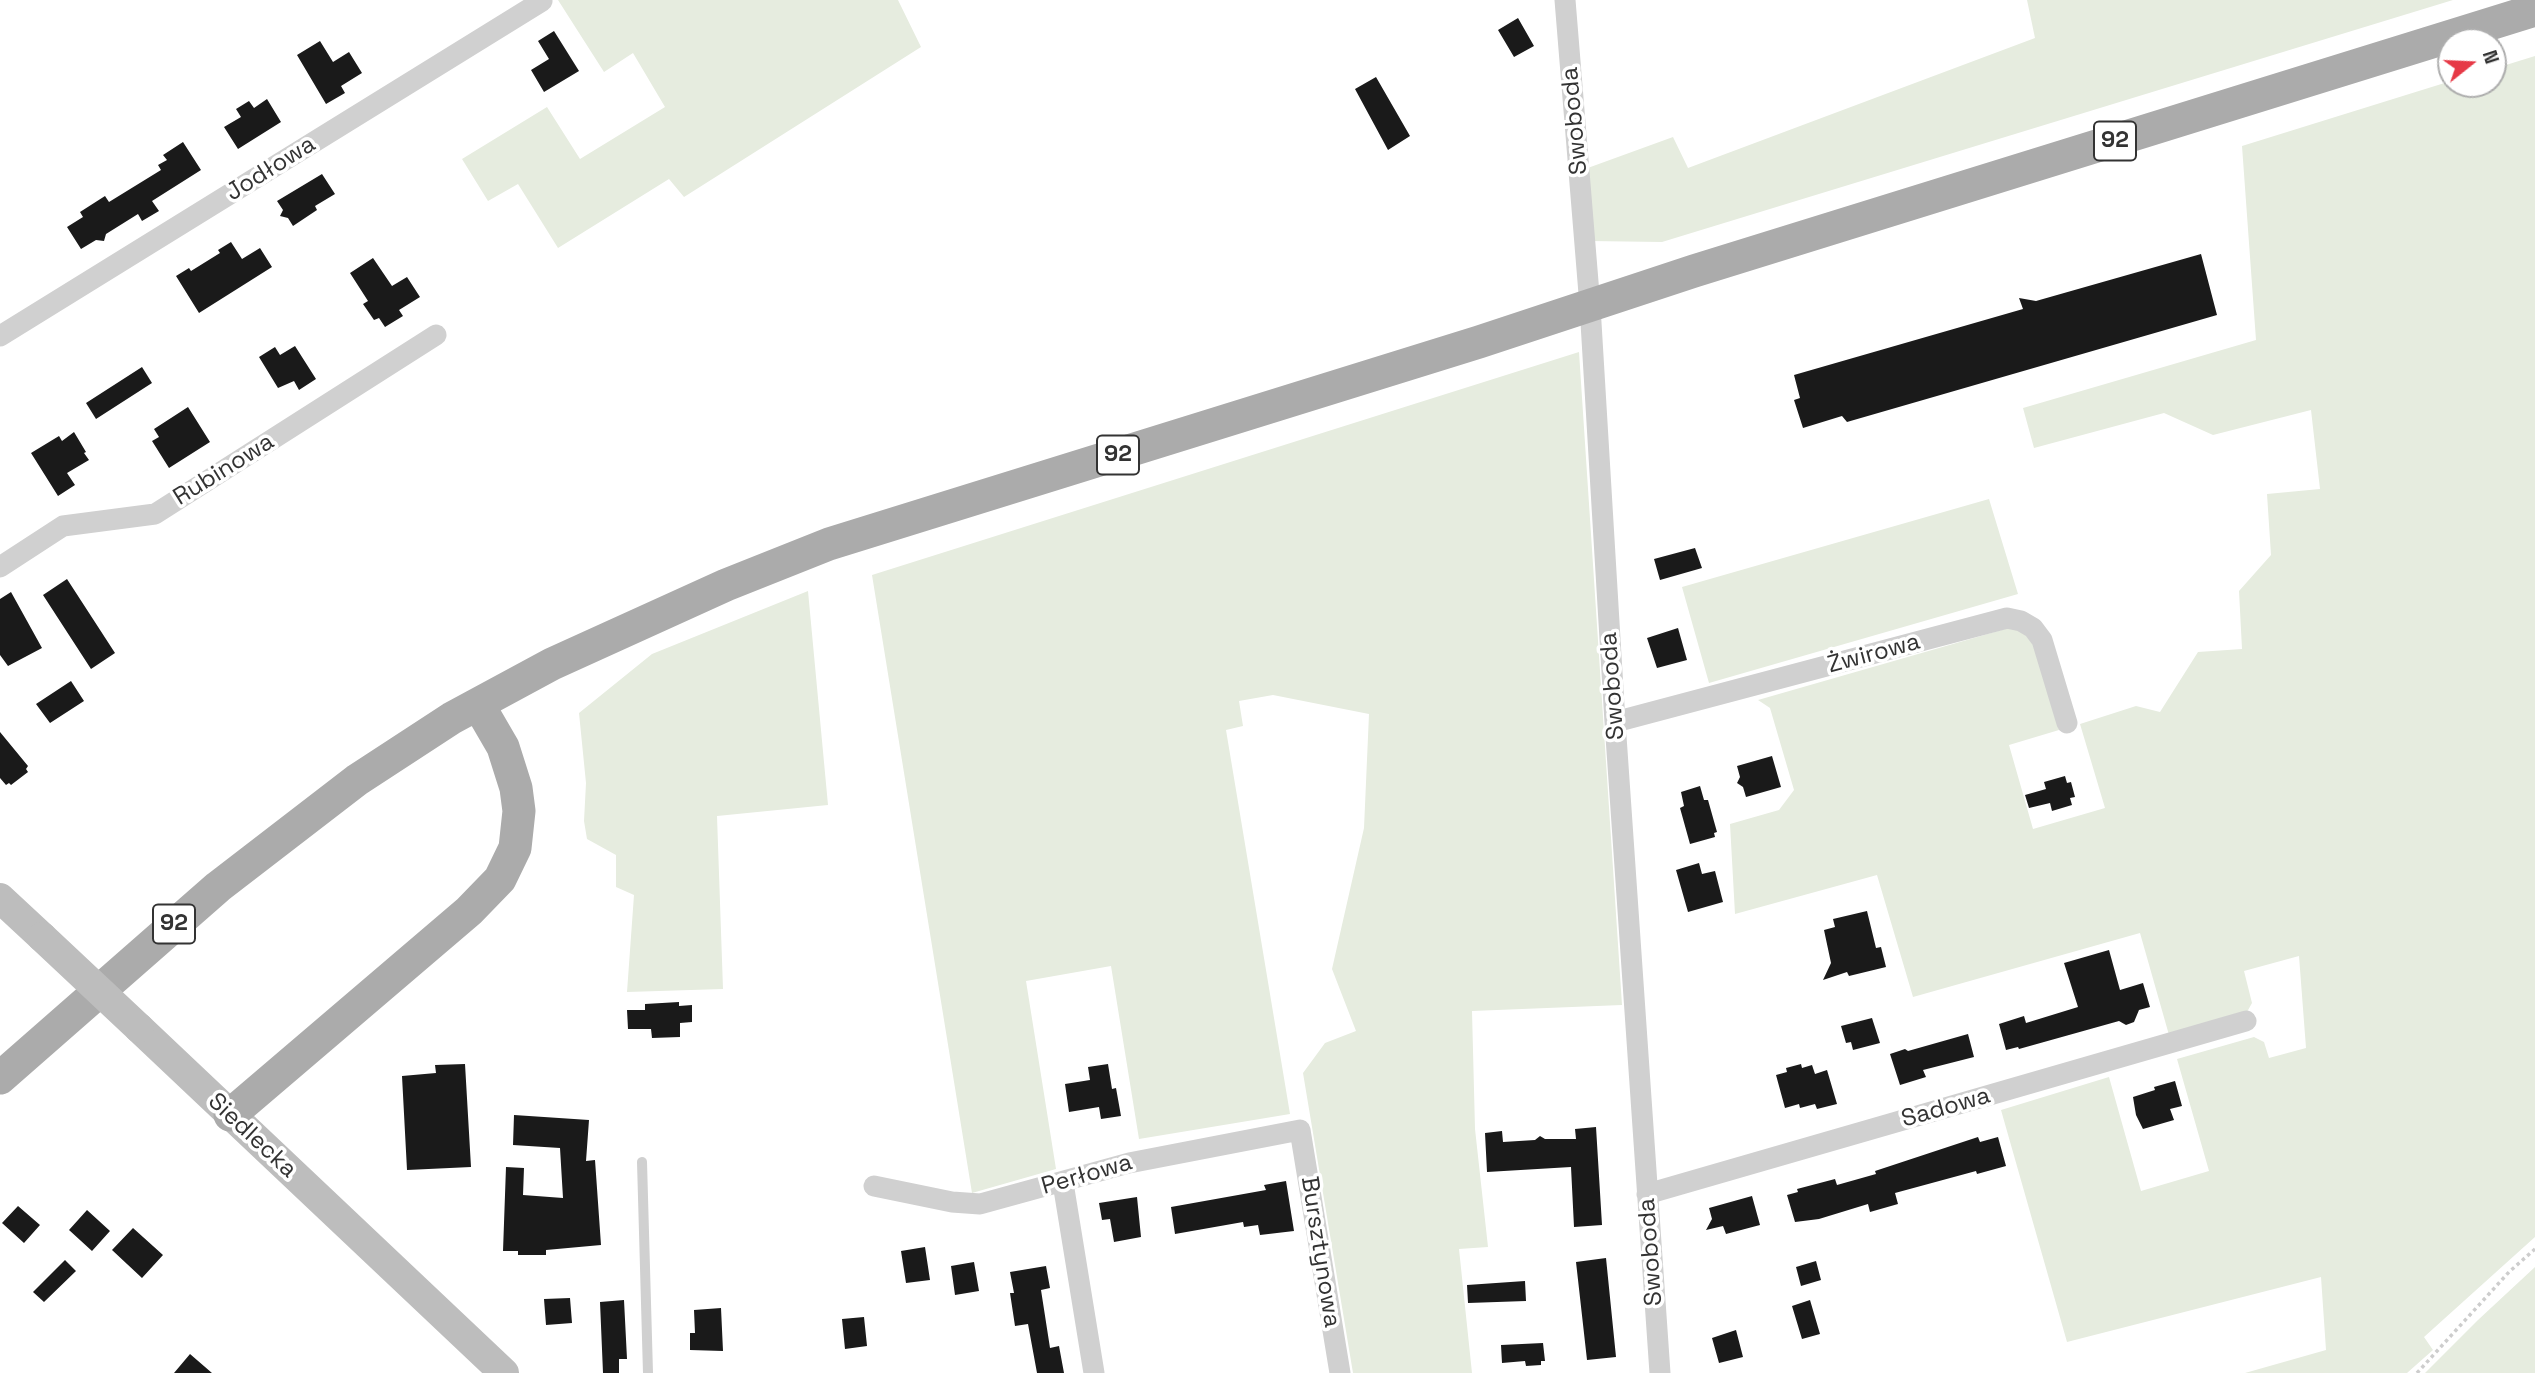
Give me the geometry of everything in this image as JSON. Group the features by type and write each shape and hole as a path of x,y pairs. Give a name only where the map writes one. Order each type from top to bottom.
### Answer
{"main road":[{"name":"92","path":"0,1078 155,940 278,839 357,780 478,704 552,664 726,585 829,544 2535,10"},
{"path":"229,1115 469,911 500,879 514,848 519,811 516,788 503,747 478,704"},
{"name":"Siedlecka","path":"0,898 504,1373"}],"street":[{"name":"Swoboda","path":"1565,0 1590,306 1615,722 1660,1373"},
{"name":"Jodłowa","path":"0,336 542,1"},
{"name":"Rubinowa","path":"0,567 63,526 155,514 436,335"},
{"name":"Żwirowa","path":"1615,722 2007,618 2021,621 2033,628 2042,640 2067,723"},
{"name":"Sadowa","path":"1647,1194 2246,1021"},
{"name":"Perłowa","path":"874,1186 952,1202 980,1204 1138,1161 1300,1130"},
{"name":"Bursztynowa","path":"1300,1130 1340,1373"},
{"path":"1063,1183 1094,1373"}],"lane":[{"path":"642,1162 648,1373"}],"path":[{"path":"2417,1373 2509,1272 2535,1249"}],"shaded area":[{"path":"558,0 898,0 921,47 684,197 669,179 558,248 518,184 488,201 462,159 547,107 580,159 665,107 633,53 604,72"},
{"path":"2027,0 2453,0 1662,242 1589,241 1585,169 1673,137 1688,168 2035,38"},
{"path":"2535,56 2535,1237 2424,1337 2433,1350 2407,1373 2245,1373 2326,1350 2321,1277 2067,1342 2001,1110 2109,1077 2141,1191 2209,1171 2177,1059 2254,1037 2264,1042 2269,1058 2306,1048 2299,956 2244,971 2252,1003 2247,1012 2169,1035 2140,933 1913,997 1877,875 1735,914 1730,824 1779,810 1794,790 1770,708 1758,700 2019,625 2031,634 2059,730 2009,745 2033,829 2105,808 2080,724 2136,706 2160,712 2198,652 2242,649 2239,591 2271,555 2267,494 2320,489 2311,410 2213,435 2164,413 2034,448 2023,408 2256,340 2242,146 2437,85 2437,98 2507,98 2507,65"},
{"path":"1579,352 1622,1005 1472,1011 1475,1129 1488,1247 1459,1249 1472,1373 1353,1373 1303,1073 1325,1043 1356,1031 1332,969 1364,828 1369,714 1273,695 1239,701 1243,726 1226,730 1290,1114 1139,1139 1111,966 1026,981 1056,1169 972,1193 872,575"},
{"path":"1989,499 2018,594 1709,683 1682,587"},
{"path":"808,591 828,805 717,816 723,989 627,992 634,895 616,887 616,855 587,839 584,821 586,783 579,713 652,654"},
{"path":"2535,1267 2535,1373 2425,1373 2478,1320"}],"building":[{"path":"1518,18 1534,46 1514,57 1498,30"},
{"path":"554,31 579,71 544,92 531,70 549,59 538,41"},
{"path":"320,41 333,62 349,52 362,73 341,86 345,93 326,104 297,55"},
{"path":"1376,77 1410,136 1388,150 1355,89"},
{"path":"267,99 281,122 238,149 224,127 241,117 236,109 249,101 254,108"},
{"path":"183,142 201,170 152,201 159,211 142,221 138,214 106,234 104,241 96,240 81,249 67,227 83,217 80,212 105,196 109,202 161,170 158,165 167,160 163,155"},
{"path":"322,174 335,194 315,206 317,210 293,226 288,218 280,216 283,210 277,201"},
{"path":"231,242 242,259 260,248 272,267 199,313 176,276 189,268 191,271 220,253 218,250"},
{"path":"2201,254 2217,315 1847,422 1842,416 1803,428 1794,400 1800,398 1794,375 2023,309 2019,298 2036,301"},
{"path":"373,258 392,286 407,277 420,297 399,310 403,316 385,327 379,318 374,320 363,304 368,301 350,273"},
{"path":"295,346 316,379 299,390 294,381 278,388 259,357 275,347 280,355"},
{"path":"142,367 152,383 96,419 86,403"},
{"path":"188,407 210,442 169,468 152,441 159,437 154,429"},
{"path":"74,432 89,460 67,473 75,485 58,496 31,453 59,436 62,441"},
{"path":"1695,548 1702,568 1660,580 1654,559"},
{"path":"67,579 115,653 91,669 43,595"},
{"path":"11,592 42,648 8,666 0,655 0,599"},
{"path":"1678,628 1687,660 1657,668 1647,638"},
{"path":"71,681 84,701 50,723 36,704"},
{"path":"0,732 28,766 28,772 11,785 6,785 0,778"},
{"path":"1772,756 1781,787 1746,797 1743,787 1737,783 1740,777 1737,766"},
{"path":"2065,776 2067,783 2071,782 2075,797 2070,798 2072,805 2052,811 2050,803 2029,808 2025,795 2046,789 2044,782"},
{"path":"1700,786 1704,800 1708,800 1717,832 1714,833 1715,837 1690,844 1680,808 1684,806 1681,792"},
{"path":"1699,863 1702,874 1715,871 1723,902 1688,912 1676,870"},
{"path":"1867,911 1876,948 1881,947 1886,967 1849,976 1847,972 1823,980 1831,963 1824,930 1835,927 1833,919"},
{"path":"2109,950 2120,990 2143,983 2150,1007 2139,1010 2134,1022 2126,1025 2119,1021 2019,1049 2006,1050 1999,1024 2024,1016 2026,1023 2078,1007 2064,963"},
{"path":"679,1002 679,1006 692,1005 692,1022 680,1023 680,1037 652,1038 651,1029 628,1029 627,1010 645,1010 645,1004"},
{"path":"1872,1018 1880,1043 1853,1050 1851,1042 1846,1043 1841,1026"},
{"path":"1968,1034 1974,1057 1923,1070 1926,1077 1900,1085 1890,1054"},
{"path":"465,1064 471,1167 407,1170 402,1076 436,1073 435,1065"},
{"path":"1108,1064 1112,1089 1116,1088 1121,1116 1101,1119 1099,1107 1069,1112 1065,1084 1090,1080 1088,1067"},
{"path":"1801,1064 1802,1068 1812,1065 1815,1074 1827,1070 1837,1104 1817,1109 1815,1104 1800,1108 1799,1104 1785,1108 1776,1075 1787,1072 1786,1068"},
{"path":"2175,1081 2182,1106 2170,1109 2174,1120 2143,1129 2136,1115 2133,1097"},
{"path":"514,1115 589,1120 586,1161 595,1160 601,1245 546,1250 546,1255 518,1255 518,1251 503,1251 506,1167 524,1168 523,1195 563,1198 560,1148 513,1145"},
{"path":"1596,1127 1602,1225 1574,1227 1571,1167 1487,1172 1485,1133 1502,1131 1503,1142 1535,1140 1540,1136 1545,1139 1576,1139 1575,1129"},
{"path":"1978,1137 1980,1142 1998,1137 2006,1166 1977,1174 1976,1171 1895,1193 1898,1204 1870,1212 1868,1204 1819,1219 1795,1222 1787,1195 1798,1192 1797,1189 1835,1179 1837,1185 1876,1174 1875,1171"},
{"path":"1286,1181 1294,1231 1260,1235 1258,1225 1244,1227 1243,1222 1175,1234 1171,1207 1266,1190 1264,1185"},
{"path":"1752,1196 1760,1225 1726,1234 1723,1226 1706,1230 1712,1219 1709,1208"},
{"path":"1137,1197 1141,1237 1114,1242 1110,1219 1102,1220 1099,1203"},
{"path":"18,1206 40,1225 24,1243 2,1223"},
{"path":"87,1210 110,1231 92,1251 69,1230"},
{"path":"133,1228 163,1255 142,1278 112,1250"},
{"path":"925,1247 930,1280 906,1283 901,1251"},
{"path":"1606,1258 1616,1357 1587,1360 1576,1262"},
{"path":"65,1260 76,1271 44,1302 33,1292"},
{"path":"1816,1261 1821,1280 1801,1286 1796,1267"},
{"path":"974,1262 979,1291 955,1295 951,1266"},
{"path":"1046,1266 1050,1288 1041,1290 1050,1348 1059,1346 1064,1373 1037,1373 1028,1324 1015,1326 1010,1272"},
{"path":"1525,1281 1526,1301 1468,1303 1467,1285"},
{"path":"570,1298 572,1323 546,1325 544,1299"},
{"path":"624,1300 627,1359 619,1359 619,1373 603,1373 600,1302"},
{"path":"1810,1300 1820,1334 1802,1339 1792,1306"},
{"path":"721,1308 723,1351 690,1350 690,1333 695,1333 694,1310"},
{"path":"864,1317 867,1346 845,1349 842,1319"},
{"path":"1736,1330 1743,1357 1719,1363 1712,1338"},
{"path":"1543,1343 1545,1361 1541,1361 1541,1365 1526,1366 1525,1361 1502,1363 1501,1345"},
{"path":"190,1354 212,1373 174,1373"}]}
